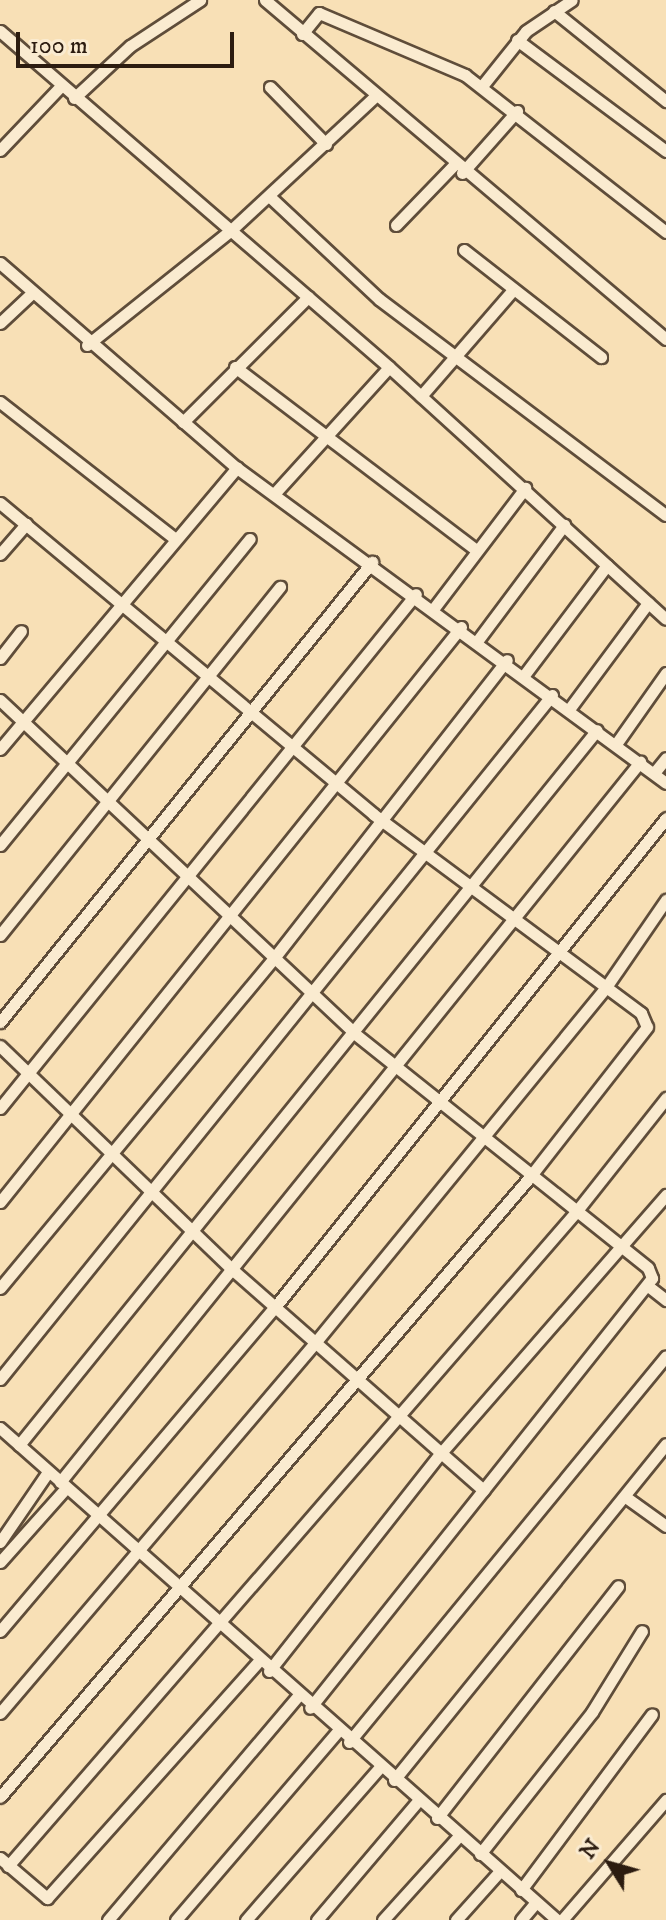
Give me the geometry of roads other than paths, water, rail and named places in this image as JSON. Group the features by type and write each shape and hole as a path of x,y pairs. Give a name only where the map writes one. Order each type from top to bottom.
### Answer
{"street":[{"path":"74,98 130,46 200,0"},
{"path":"265,0 458,169 666,339"},
{"path":"482,86 517,40 572,0"},
{"path":"554,11 666,101"},
{"path":"302,34 319,13 482,86 666,232"},
{"path":"0,31 389,367 666,619"},
{"path":"517,40 666,151"},
{"path":"0,150 61,86"},
{"path":"270,87 326,144"},
{"path":"87,345 230,231 374,97"},
{"path":"396,225 517,111"},
{"path":"269,196 365,288 666,515"},
{"path":"464,250 512,291 601,357"},
{"path":"0,263 87,345 237,468 507,660 666,783"},
{"path":"421,396 459,360 512,291"},
{"path":"0,323 31,294"},
{"path":"183,422 308,297"},
{"path":"235,367 476,550"},
{"path":"274,494 389,367"},
{"path":"0,402 174,538"},
{"path":"0,749 174,538 237,468"},
{"path":"434,608 525,488"},
{"path":"0,503 211,674 380,820 517,918 641,1013 647,1027 529,1178 354,1379 180,1591 0,1797"},
{"path":"0,554 26,524"},
{"path":"478,640 564,525"},
{"path":"0,845 250,539"},
{"path":"0,1022 152,839 372,562"},
{"path":"525,674 607,565"},
{"path":"0,935 280,587"},
{"path":"0,1108 296,749 416,594"},
{"path":"570,708 648,603"},
{"path":"0,1202 338,785 461,627"},
{"path":"0,658 21,631"},
{"path":"0,1288 274,958 507,660"},
{"path":"616,744 666,673"},
{"path":"0,1379 315,995 552,695"},
{"path":"0,700 152,839 354,1033 529,1178 648,1268 648,1286 310,1708"},
{"path":"19,1445 597,730"},
{"path":"654,773 666,758"},
{"path":"0,1562 640,762"},
{"path":"0,1631 99,1519 275,1307 563,953 666,818"},
{"path":"0,1713 314,1344 606,987 666,900"},
{"path":"0,1046 234,1271 483,1490"},
{"path":"258,1662 47,1898 4,1862 220,1627 575,1213 666,1098"},
{"path":"269,1671 440,1454 618,1245 666,1195"},
{"path":"648,1286 666,1300"},
{"path":"349,1742 666,1356"},
{"path":"0,1428 297,1697 560,1920 666,1800"},
{"path":"394,1780 627,1498 666,1444"},
{"path":"0,1542 48,1472"},
{"path":"627,1498 666,1526"},
{"path":"437,1818 618,1586"},
{"path":"480,1854 592,1712 642,1631"},
{"path":"108,1920 297,1697"},
{"path":"521,1890 652,1714"},
{"path":"176,1920 337,1732"},
{"path":"246,1920 379,1768"},
{"path":"317,1920 418,1801"},
{"path":"383,1920 459,1836"},
{"path":"456,1920 500,1871"},
{"path":"521,1920 536,1902"}]}
